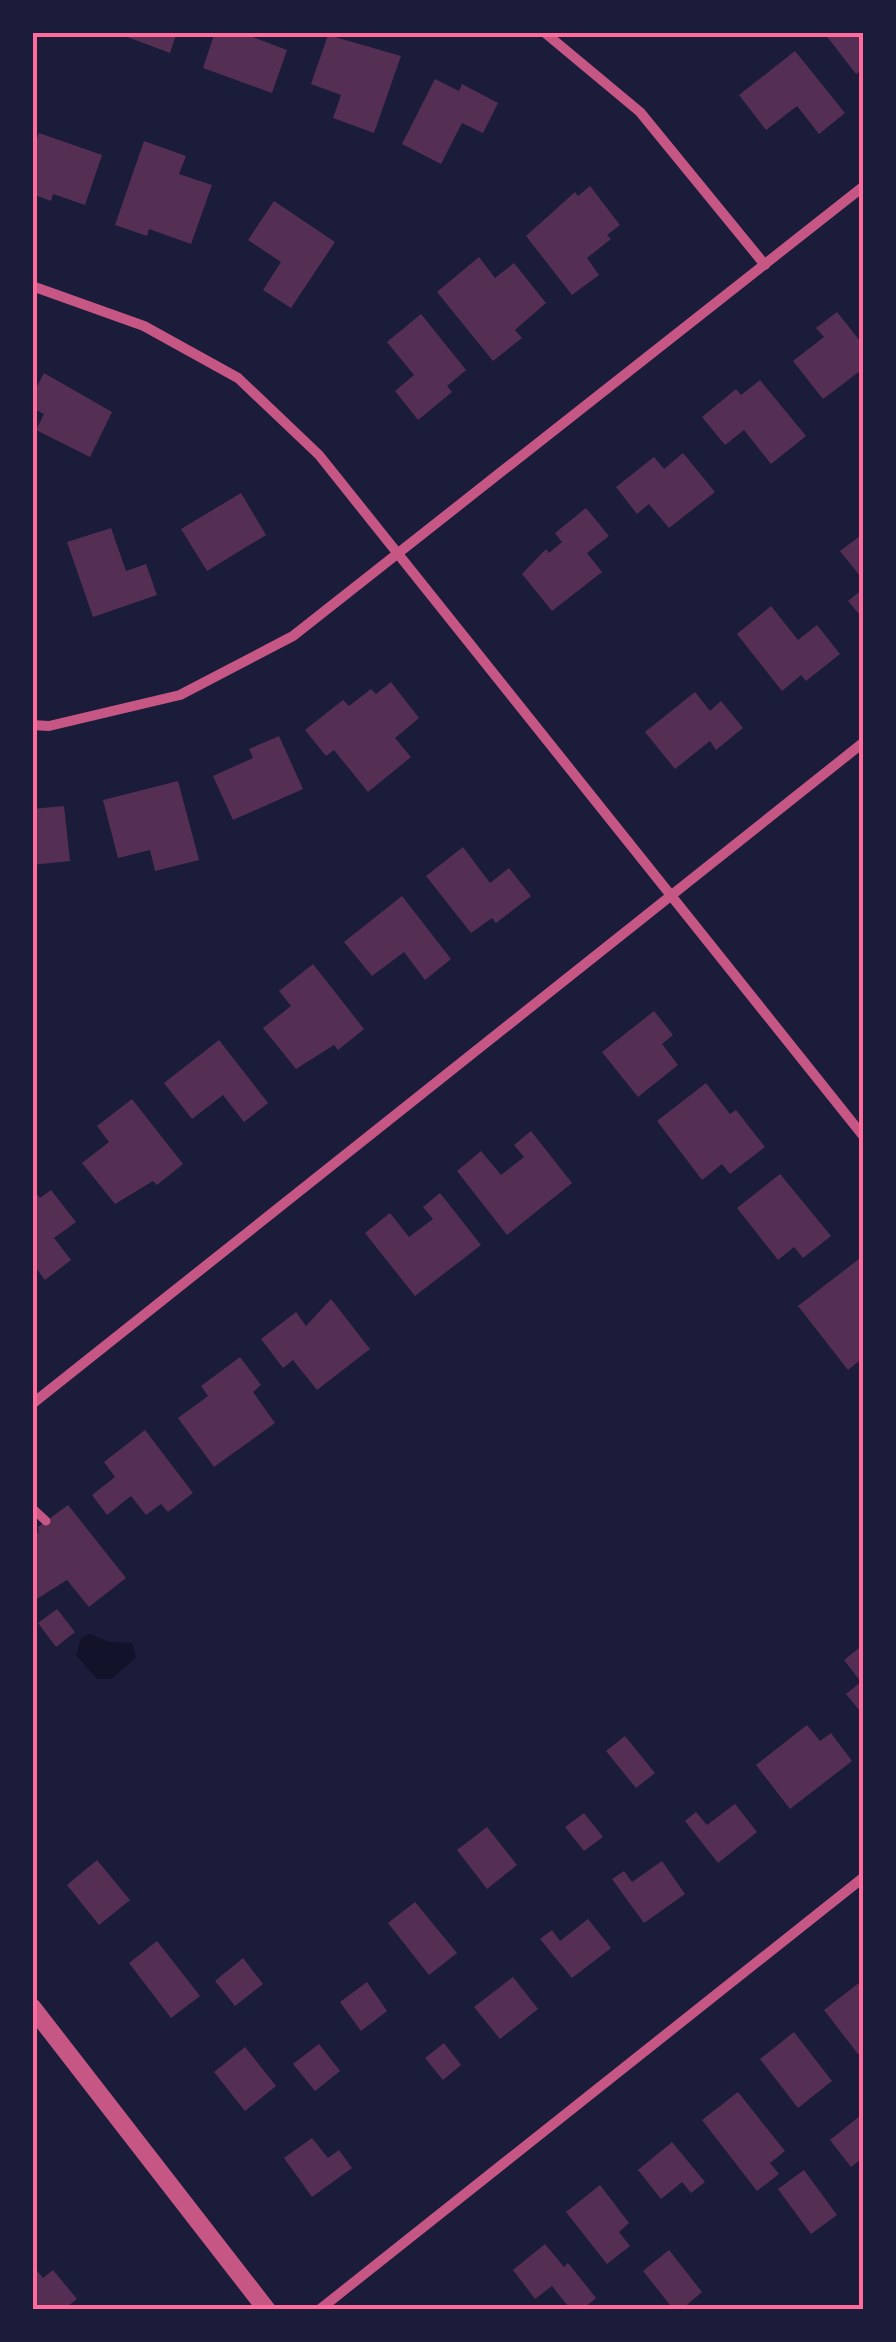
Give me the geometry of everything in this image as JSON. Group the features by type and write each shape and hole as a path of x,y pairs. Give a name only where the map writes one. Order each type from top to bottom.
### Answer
{"street":[{"path":"544,32 640,112 766,265"},
{"path":"32,725 48,726 180,696 292,636 864,186"},
{"path":"32,286 144,326 238,378 319,456 864,1137"},
{"path":"32,1404 864,742"},
{"path":"32,1508 46,1521"},
{"path":"320,2310 864,1877"},
{"path":"32,2007 267,2310"}],"shaded area":[{"path":"90,1634 110,1642 132,1643 136,1657 112,1679 97,1679 76,1655 81,1638"}],"building":[{"path":"114,32 177,32 170,53"},
{"path":"215,32 251,32 250,36 287,50 272,93 203,68"},
{"path":"864,32 864,68 856,74 825,34"},
{"path":"328,35 401,56 374,133 333,118 341,95 311,84"},
{"path":"795,51 845,113 819,134 797,106 766,130 739,95"},
{"path":"435,79 459,91 462,84 498,103 483,133 462,123 441,164 402,144"},
{"path":"39,133 102,155 85,205 53,194 51,201 32,194 32,153"},
{"path":"144,141 186,156 179,174 212,185 191,244 149,229 147,236 115,225"},
{"path":"590,186 620,225 607,235 611,239 587,258 599,275 572,295 526,236 575,192 578,196"},
{"path":"274,201 335,242 291,308 263,290 281,262 248,240"},
{"path":"479,257 495,278 514,263 546,303 515,330 522,338 493,361 437,292"},
{"path":"837,312 864,346 864,368 823,399 793,361 824,337 816,328"},
{"path":"421,314 466,370 447,386 452,392 418,420 395,391 414,375 387,342"},
{"path":"44,373 112,412 90,457 36,430 44,414 32,408 32,396"},
{"path":"760,380 806,436 771,464 744,430 725,445 702,417 736,389 741,395"},
{"path":"683,453 715,492 669,528 649,504 637,514 616,487 654,457 664,469"},
{"path":"241,493 266,535 207,571 181,529"},
{"path":"586,508 609,536 587,553 602,572 552,611 522,574 546,549 549,553 562,542 555,533"},
{"path":"111,528 126,571 146,564 157,595 93,617 67,542"},
{"path":"864,533 864,581 840,551"},
{"path":"864,588 864,620 848,601"},
{"path":"771,606 798,640 817,625 840,654 806,681 801,675 782,691 737,634"},
{"path":"391,682 419,718 395,738 411,757 368,792 334,750 326,756 305,730 343,700 349,706 371,689 376,694"},
{"path":"695,692 710,711 721,701 743,728 716,750 710,741 675,769 645,732"},
{"path":"279,736 303,789 233,820 213,776 253,758 249,749"},
{"path":"178,781 199,860 155,871 150,850 118,858 103,800"},
{"path":"64,806 70,861 32,865 32,809"},
{"path":"463,847 490,883 509,868 531,896 496,923 492,918 471,933 426,876"},
{"path":"402,896 451,959 425,980 404,952 372,976 344,942"},
{"path":"313,964 364,1029 338,1050 334,1045 296,1069 263,1028 291,1006 279,991"},
{"path":"654,1011 673,1035 662,1044 678,1065 638,1097 602,1052"},
{"path":"219,1040 268,1103 244,1122 223,1095 192,1119 164,1083"},
{"path":"706,1083 730,1114 736,1110 765,1147 730,1174 722,1164 702,1180 657,1121"},
{"path":"132,1099 183,1164 157,1185 153,1181 115,1204 82,1163 109,1142 97,1126"},
{"path":"531,1131 572,1183 507,1235 457,1171 481,1151 501,1175 524,1157 514,1145"},
{"path":"780,1174 831,1236 803,1258 794,1247 778,1260 737,1208"},
{"path":"32,1188 40,1198 51,1190 76,1222 54,1238 71,1260 45,1280 32,1263"},
{"path":"440,1193 481,1245 415,1296 365,1233 390,1213 409,1237 433,1219 423,1207"},
{"path":"859,1259 864,1265 864,1357 848,1370 798,1306"},
{"path":"331,1299 370,1349 317,1390 293,1360 283,1368 261,1339 296,1312 306,1326"},
{"path":"240,1357 261,1385 253,1392 275,1423 214,1467 178,1418 208,1396 201,1386"},
{"path":"145,1430 193,1493 168,1512 161,1504 146,1515 131,1496 107,1515 92,1495 115,1477 104,1462"},
{"path":"68,1505 126,1578 89,1607 67,1580 32,1602 32,1526 39,1534 38,1527"},
{"path":"57,1609 75,1632 56,1647 38,1623"},
{"path":"864,1644 864,1716 846,1694 861,1682 844,1660"},
{"path":"807,1725 820,1741 831,1733 852,1761 790,1809 756,1765"},
{"path":"625,1736 655,1773 636,1788 606,1751"},
{"path":"735,1804 757,1832 718,1863 685,1821 696,1812 707,1825"},
{"path":"584,1813 603,1837 584,1851 565,1827"},
{"path":"487,1827 517,1865 487,1889 457,1850"},
{"path":"97,1860 130,1900 99,1925 67,1885"},
{"path":"662,1861 685,1894 644,1923 612,1879 624,1871 632,1882"},
{"path":"415,1902 457,1953 429,1975 388,1923"},
{"path":"588,1919 611,1948 572,1978 540,1939 552,1930 560,1941"},
{"path":"157,1941 200,1996 171,2018 129,1963"},
{"path":"243,1958 263,1984 235,2006 215,1981"},
{"path":"513,1977 538,2009 500,2039 474,2007"},
{"path":"864,1979 864,2050 858,2054 824,2010"},
{"path":"367,1982 387,2011 361,2031 340,2002"},
{"path":"794,2032 832,2081 798,2108 760,2059"},
{"path":"444,2043 461,2065 443,2080 425,2058"},
{"path":"319,2044 340,2071 315,2091 293,2064"},
{"path":"245,2047 276,2086 245,2111 214,2072"},
{"path":"738,2092 785,2151 770,2163 779,2174 757,2191 702,2120"},
{"path":"861,2115 864,2157 851,2167 830,2140"},
{"path":"312,2138 328,2158 339,2150 352,2168 312,2197 284,2158"},
{"path":"672,2142 705,2182 691,2193 682,2182 661,2199 638,2170"},
{"path":"804,2170 837,2215 811,2234 778,2189"},
{"path":"600,2185 629,2223 619,2232 630,2246 607,2264 566,2212"},
{"path":"545,2244 564,2267 568,2263 596,2298 582,2310 571,2310 552,2286 535,2299 513,2270"},
{"path":"669,2250 702,2292 681,2310 674,2310 643,2271"},
{"path":"35,2268 43,2278 53,2270 77,2299 63,2310 32,2310"}]}
